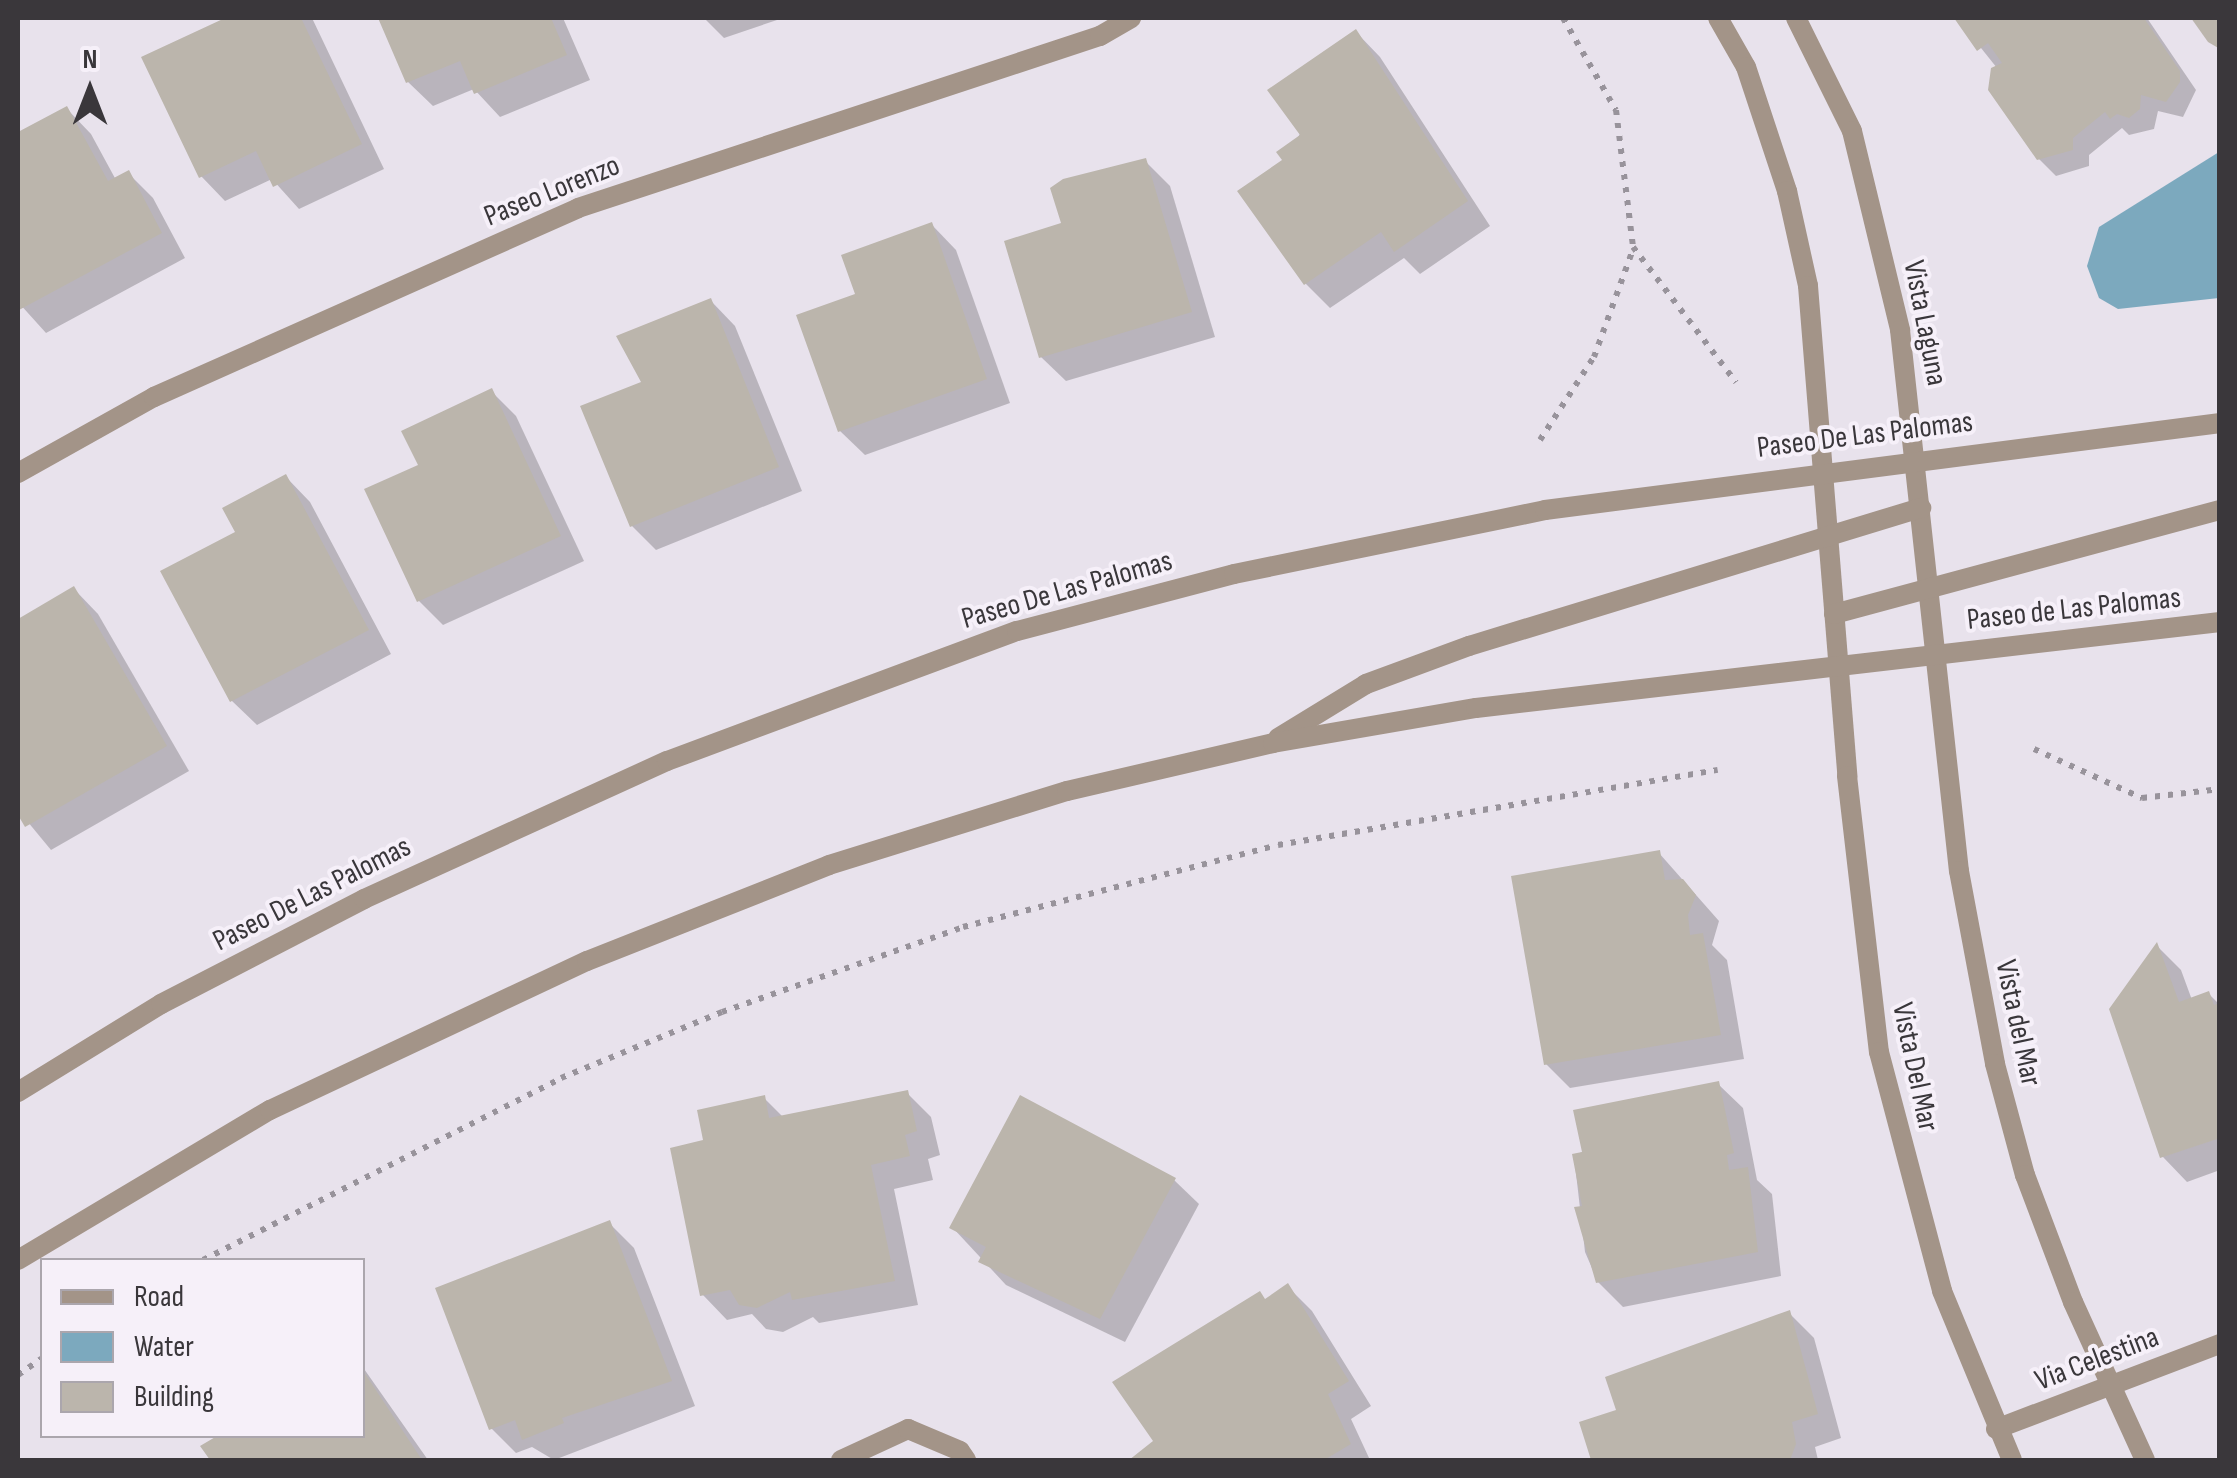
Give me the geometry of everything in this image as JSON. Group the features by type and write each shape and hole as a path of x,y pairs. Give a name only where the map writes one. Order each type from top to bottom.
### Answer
{"street":[{"name":"Paseo Lorenzo","path":"18,473 154,397 578,208 1100,36 1131,18"},
{"path":"1718,18 1746,67 1787,191 1808,286 1838,668"},
{"name":"Vista Laguna","path":"1796,18 1852,131 1900,330 1917,458 1935,654"},
{"name":"Paseo De Las Palomas","path":"18,1092 162,1004 364,899 667,761 1017,631 1417,534 1824,470 2220,423"},
{"path":"1828,534 1921,508"},
{"name":"Paseo de Las Palomas","path":"1834,614 2220,510"},
{"name":"Paseo De Las Palomas","path":"1273,742 1316,711 1388,675 1828,534"},
{"name":"Paseo de Las Palomas","path":"1935,654 2220,622"},
{"name":"Paseo De Las Palomas","path":"18,1260 270,1110 587,961 829,865 1067,792 1273,742 1476,708 1935,654"},
{"name":"Vista del Mar","path":"1935,654 1959,871 1986,1026 2026,1175 2109,1388"},
{"name":"Vista Del Mar","path":"1838,668 1879,1052 1942,1291 2012,1460"},
{"name":"Via Celestina","path":"1996,1429 2220,1344"},
{"path":"2109,1388 2145,1460"},
{"path":"842,1460 908,1429 960,1450 966,1460"}],"path":[{"path":"1540,440 1594,357 1633,247 1616,110 1562,18"},
{"path":"1633,247 1736,382"},
{"path":"2034,749 2142,798 2220,790"},
{"path":"207,1258 561,1078 722,1012 963,927 1278,844 1718,770"},
{"path":"18,1375 40,1359"}],"water":[{"path":"2219,152 2219,298 2118,309 2099,298 2087,266 2099,227"}],"building":[{"path":"225,18 301,18 362,144 273,187 256,151 199,178 141,57"},
{"path":"378,18 551,18 567,55 474,94 460,61 406,83"},
{"path":"1954,18 2144,18 2180,71 2180,82 2166,102 2141,95 2140,109 2129,118 2117,114 2110,119 2105,112 2073,138 2073,150 2037,160 1988,90 1991,68 2002,63 1988,43 1977,51"},
{"path":"2191,18 2220,18 2220,49 2208,42"},
{"path":"1356,29 1468,201 1394,252 1381,232 1304,285 1237,191 1282,160 1276,152 1300,135 1267,90"},
{"path":"67,106 108,181 129,170 162,233 19,310 18,132"},
{"path":"1146,158 1192,312 1039,358 1004,241 1061,223 1050,188 1063,179"},
{"path":"932,222 987,379 838,432 796,315 855,294 841,255"},
{"path":"711,298 779,467 630,527 580,406 641,382 616,336"},
{"path":"492,388 561,536 417,602 364,489 418,465 401,431"},
{"path":"286,474 369,630 230,702 160,571 235,532 222,508"},
{"path":"74,586 167,746 25,827 18,815 18,619"},
{"path":"1660,850 1665,880 1683,879 1696,895 1688,915 1690,935 1703,933 1721,1035 1544,1065 1511,876"},
{"path":"2157,942 2179,1002 2209,991 2214,1005 2220,1003 2220,1138 2160,1158 2109,1009"},
{"path":"1719,1081 1734,1153 1727,1155 1729,1170 1748,1167 1758,1252 1596,1283 1574,1207 1582,1206 1572,1154 1582,1152 1573,1110"},
{"path":"908,1090 917,1131 905,1135 910,1156 871,1165 895,1281 792,1300 790,1292 757,1308 739,1305 730,1290 700,1296 670,1148 703,1140 697,1110 765,1095 769,1118"},
{"path":"1020,1095 1176,1178 1100,1319 978,1262 986,1247 949,1228"},
{"path":"610,1220 672,1381 562,1418 564,1423 522,1440 515,1420 489,1430 435,1288"},
{"path":"1288,1283 1349,1381 1328,1394 1351,1444 1324,1460 1129,1460 1153,1441 1112,1382 1260,1291 1265,1299"},
{"path":"1790,1310 1818,1414 1792,1422 1796,1444 1790,1460 1591,1460 1579,1422 1616,1410 1605,1377"},
{"path":"365,1374 422,1460 210,1460 200,1446 214,1438 365,1438"}]}
